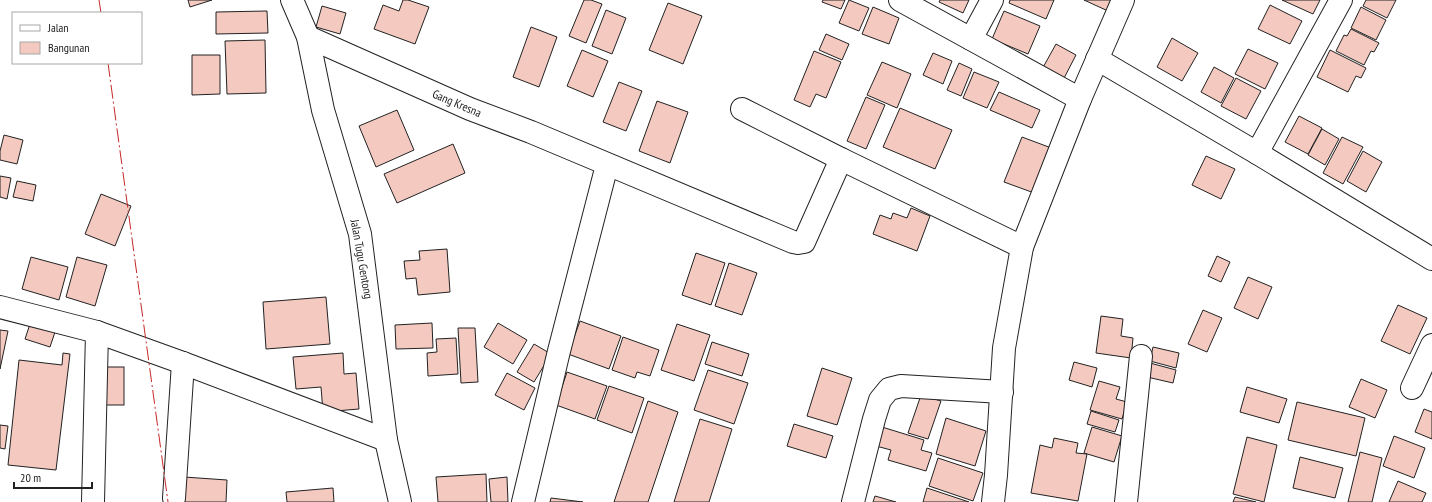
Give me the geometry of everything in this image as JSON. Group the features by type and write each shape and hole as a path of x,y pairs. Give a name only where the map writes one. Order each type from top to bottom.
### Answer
{"street":[{"name":"Jalan Tugu Gentong","path":"292,0 308,37 323,110 360,234 386,440 400,502"},
{"path":"900,0 1080,99"},
{"path":"971,39 992,0"},
{"path":"993,502 1004,348 1022,247 1080,99 1123,0"},
{"path":"1257,153 1341,0"},
{"name":"Gang Kresna","path":"308,37 463,106 531,132 793,242 804,242 841,159"},
{"path":"1098,59 1257,153 1432,260"},
{"path":"742,109 1022,247"},
{"path":"523,502 559,351 607,165"},
{"path":"0,307 97,332 386,440"},
{"path":"93,502 97,332"},
{"path":"1412,388 1432,345"},
{"path":"1126,502 1141,356"},
{"path":"174,498 183,363"},
{"path":"853,502 880,400 889,389 900,386 1002,392"}],"building":[{"path":"188,0 212,0 190,7"},
{"path":"403,0 408,0 429,7 415,44 374,29 383,5 399,11"},
{"path":"584,0 591,0 602,4 586,43 569,36"},
{"path":"823,0 845,0 841,9 822,2"},
{"path":"849,0 869,8 859,31 839,23"},
{"path":"940,0 969,0 963,13 939,2"},
{"path":"1010,0 1054,0 1046,19 1009,3"},
{"path":"1084,0 1114,0 1108,11"},
{"path":"1282,0 1320,0 1313,14"},
{"path":"1366,0 1396,0 1387,18 1363,6"},
{"path":"668,3 702,16 683,64 649,50"},
{"path":"1270,5 1302,21 1290,44 1258,29"},
{"path":"322,6 346,13 340,34 316,27"},
{"path":"873,7 899,18 889,44 862,34"},
{"path":"1361,7 1386,20 1376,40 1351,28"},
{"path":"606,10 626,18 612,54 592,46"},
{"path":"267,11 268,33 216,34 216,12"},
{"path":"1004,11 1040,26 1028,54 992,39"},
{"path":"531,27 557,37 539,87 513,77"},
{"path":"1351,29 1379,43 1374,52 1371,51 1364,65 1336,51 1344,35 1347,36"},
{"path":"826,34 849,44 842,60 819,50"},
{"path":"1172,38 1198,53 1182,81 1157,67"},
{"path":"265,40 266,93 227,94 225,41"},
{"path":"1056,44 1076,55 1062,82 1041,71"},
{"path":"1248,49 1278,63 1265,89 1235,74"},
{"path":"582,50 608,61 593,97 567,86"},
{"path":"1330,50 1366,68 1361,78 1356,76 1348,92 1317,77"},
{"path":"814,51 841,62 826,98 816,94 810,107 794,100"},
{"path":"933,53 952,61 943,84 923,75"},
{"path":"192,55 220,55 220,94 192,95"},
{"path":"882,62 911,74 897,108 867,95"},
{"path":"959,63 972,69 961,96 947,90"},
{"path":"1214,67 1234,78 1221,103 1201,92"},
{"path":"974,72 999,82 987,108 963,98"},
{"path":"1236,78 1261,91 1246,119 1221,106"},
{"path":"619,82 642,91 626,131 603,122"},
{"path":"999,92 1040,110 1032,128 990,110"},
{"path":"866,97 885,105 866,149 847,141"},
{"path":"657,101 688,112 670,163 639,151"},
{"path":"900,108 952,130 935,169 883,147"},
{"path":"397,110 414,150 376,167 359,126"},
{"path":"1299,116 1322,128 1308,154 1285,142"},
{"path":"1322,129 1339,139 1325,165 1308,155"},
{"path":"4,135 23,140 17,164 0,160 0,151"},
{"path":"1022,137 1054,149 1037,194 1004,182"},
{"path":"1342,137 1363,147 1343,184 1323,173"},
{"path":"453,144 465,173 397,203 384,174"},
{"path":"1363,151 1382,162 1366,192 1347,181"},
{"path":"1206,156 1235,169 1221,199 1192,185"},
{"path":"0,176 11,178 7,199 0,197"},
{"path":"17,181 36,185 33,201 13,197"},
{"path":"101,194 131,206 115,246 85,234"},
{"path":"911,208 930,216 917,251 873,234 880,215 891,219 893,213 907,218"},
{"path":"447,249 450,292 418,295 416,278 406,279 404,261 420,260 419,251"},
{"path":"696,253 725,263 711,305 682,295"},
{"path":"1217,256 1230,262 1221,282 1208,276"},
{"path":"31,257 68,267 59,300 22,289"},
{"path":"77,257 107,265 95,306 66,297"},
{"path":"729,263 757,273 742,315 715,306"},
{"path":"1248,277 1272,287 1258,319 1234,308"},
{"path":"326,297 330,344 266,349 263,302"},
{"path":"1398,305 1427,318 1410,354 1381,341"},
{"path":"1203,310 1222,318 1207,352 1188,344"},
{"path":"1101,316 1123,319 1121,336 1133,338 1131,358 1096,353"},
{"path":"580,321 621,336 609,369 568,354"},
{"path":"432,323 433,348 396,349 395,325"},
{"path":"498,323 527,340 513,364 484,347"},
{"path":"30,324 55,332 50,347 25,339"},
{"path":"677,324 710,335 694,381 661,370"},
{"path":"458,328 475,328 478,382 461,383"},
{"path":"0,330 8,331 0,369"},
{"path":"623,337 659,350 650,376 637,372 635,378 612,370"},
{"path":"456,338 458,374 428,376 427,353 437,352 436,339"},
{"path":"712,342 749,354 742,376 705,364"},
{"path":"534,344 551,354 534,382 517,372"},
{"path":"1153,347 1179,353 1176,368 1150,361"},
{"path":"63,353 70,354 56,470 8,465 19,360 62,365"},
{"path":"343,353 344,374 356,373 359,409 323,412 321,387 296,389 293,357"},
{"path":"1074,362 1097,368 1092,387 1069,380"},
{"path":"1150,363 1176,370 1173,383 1147,377"},
{"path":"99,367 124,367 124,405 99,405"},
{"path":"822,368 852,378 837,425 807,416"},
{"path":"708,370 748,383 734,424 694,410"},
{"path":"567,372 607,386 595,419 556,405"},
{"path":"507,373 535,388 524,410 495,395"},
{"path":"1361,379 1387,390 1375,418 1349,407"},
{"path":"1099,381 1120,387 1116,399 1127,402 1122,419 1090,410"},
{"path":"609,386 644,398 632,433 597,420"},
{"path":"1247,387 1287,399 1279,423 1240,412"},
{"path":"921,395 941,401 928,439 908,433"},
{"path":"648,401 678,412 648,502 614,502"},
{"path":"1297,402 1365,418 1356,456 1288,440"},
{"path":"1424,409 1432,412 1432,439 1415,432"},
{"path":"1091,411 1119,420 1115,432 1087,424"},
{"path":"946,418 986,431 975,466 936,454"},
{"path":"700,419 732,429 709,502 674,502"},
{"path":"794,424 833,436 826,458 787,446"},
{"path":"0,425 8,426 5,449 0,448"},
{"path":"882,427 924,440 921,450 932,453 926,471 888,460 891,450 876,446"},
{"path":"1092,427 1122,436 1114,462 1084,453"},
{"path":"1394,436 1425,448 1414,478 1383,466"},
{"path":"1247,437 1277,445 1264,502 1233,494"},
{"path":"1054,438 1078,443 1076,453 1087,454 1078,501 1031,493 1040,445 1052,448"},
{"path":"1360,452 1382,458 1372,502 1348,502"},
{"path":"1300,457 1343,468 1335,498 1293,488"},
{"path":"938,458 983,473 973,501 929,486"},
{"path":"486,474 487,502 438,502 436,477"},
{"path":"184,477 227,480 226,502 183,502"},
{"path":"507,477 508,502 491,502 489,479"},
{"path":"1398,481 1426,493 1422,502 1389,502"},
{"path":"333,488 334,502 287,502 286,492"},
{"path":"927,488 969,502 923,502"},
{"path":"875,496 896,502 873,502"},
{"path":"1235,497 1256,502 1233,502"},
{"path":"551,498 583,502 550,502"}],"power":[{"path":"99,0 101,12"},
{"path":"108,64 168,502"}]}
